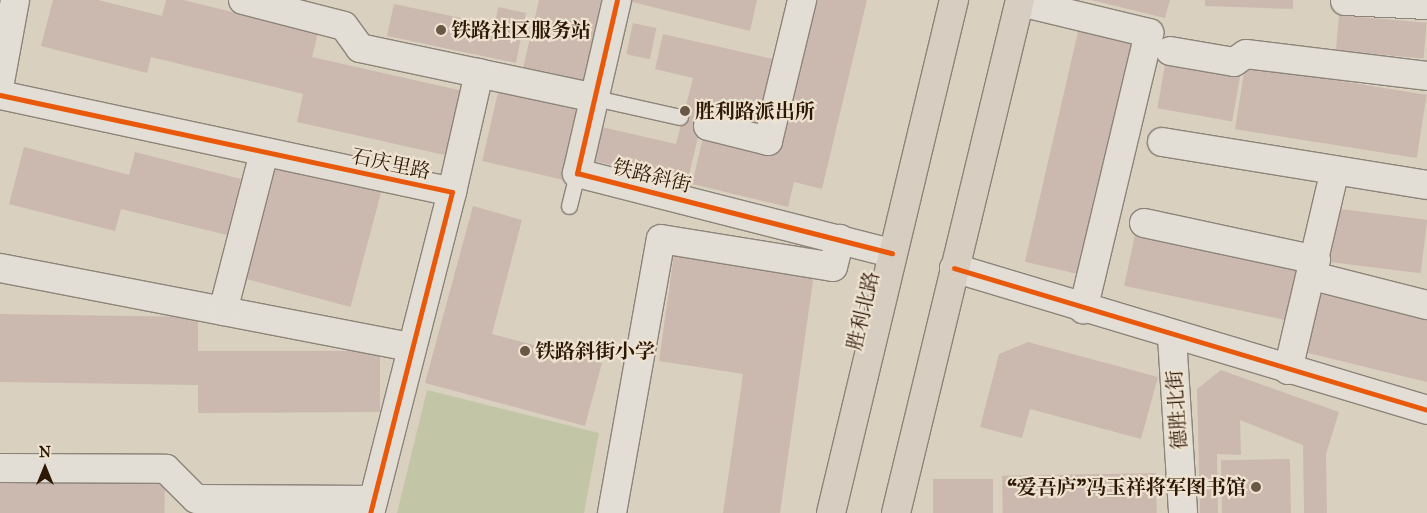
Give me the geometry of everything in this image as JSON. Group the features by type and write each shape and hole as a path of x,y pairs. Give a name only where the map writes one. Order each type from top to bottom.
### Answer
{"highway":[{"name":"胜利北路","path":"831,513 954,0"},
{"path":"896,513 1020,1"}],"street":[{"path":"0,82 15,0"},
{"path":"243,0 297,6 344,26 360,48 595,98"},
{"path":"577,173 617,0"},
{"path":"708,126 768,141 802,0"},
{"path":"1020,1 1149,33 1083,309"},
{"path":"1344,1 1427,5"},
{"path":"1170,51 1234,62 1246,54 1427,76"},
{"path":"452,192 479,73"},
{"name":"石庆里路","path":"0,95 452,192 410,347 371,506"},
{"path":"1162,142 1427,184"},
{"path":"223,311 264,152"},
{"path":"1288,370 1315,268 1335,170"},
{"name":"铁路斜街","path":"577,173 892,253"},
{"path":"1144,222 1315,268 1427,305"},
{"path":"612,513 661,239 833,267 840,239"},
{"path":"0,268 410,347"},
{"path":"954,268 1172,337 1427,410"},
{"name":"德胜北街","path":"1172,337 1183,513"},
{"path":"0,468 166,469 196,499 371,506"}],"lane":[{"path":"595,98 680,117"},
{"path":"569,206 577,173"}],"green space":[{"path":"427,390 599,433 584,513 397,513"}],"building":[{"path":"53,0 98,0 162,16 166,0 183,0 318,33 312,57 463,91 449,156 297,122 303,94 151,57 147,73 41,46"},
{"path":"539,0 602,0 584,82 523,68"},
{"path":"624,0 757,0 750,31"},
{"path":"810,0 867,0 822,189 794,182 788,207 692,184 705,129 775,146"},
{"path":"1091,0 1170,0 1165,18"},
{"path":"1205,0 1293,0 1293,9 1205,6"},
{"name":"铁路社区服务站","path":"394,4 495,25 498,7 526,13 516,63 387,36"},
{"path":"1339,15 1427,23 1424,59 1336,51"},
{"path":"633,23 656,28 650,59 626,54"},
{"path":"1080,23 1141,37 1086,276 1025,262"},
{"path":"663,34 773,59 757,129 703,117 687,183 594,161 602,127 676,144 693,78 655,69"},
{"path":"1166,59 1241,72 1232,121 1157,108"},
{"path":"1245,66 1427,95 1417,158 1235,129"},
{"path":"499,88 584,108 567,181 482,161"},
{"path":"24,147 129,175 135,152 241,179 227,235 121,209 115,231 9,204"},
{"path":"277,164 381,192 351,307 246,279"},
{"path":"473,206 522,220 492,334 602,363 585,426 425,383"},
{"path":"1332,208 1427,220 1421,273 1325,262"},
{"path":"1136,230 1299,265 1287,320 1124,286"},
{"path":"674,254 814,274 780,513 723,513 743,374 659,361"},
{"path":"1320,290 1427,315 1427,382 1304,352"},
{"path":"0,314 198,317 198,351 380,351 380,412 198,413 198,385 0,382"},
{"path":"1028,342 1158,377 1141,439 1030,409 1022,438 980,427 999,354"},
{"path":"1221,370 1339,412 1326,454 1327,513 1304,513 1303,445 1240,420 1241,455 1217,454 1218,513 1200,513 1197,389"},
{"name":"“爱吾庐”冯玉祥将军图书馆","path":"1290,459 1291,513 1222,513 1221,460"},
{"path":"1156,473 1157,513 1003,513 1002,476"},
{"path":"0,479 165,482 164,513 0,513"},
{"path":"933,479 993,479 993,513 933,513"}],"cycle path":[{"path":"617,0 577,173 892,253"},
{"path":"0,95 452,192 370,513"},
{"path":"954,268 1427,410"}],"place":[{"name":"铁路社区服务站","path":"441,30"},
{"name":"胜利路派出所","path":"685,111"},
{"name":"铁路斜街小学","path":"525,351"},
{"name":"“爱吾庐”冯玉祥将军图书馆","path":"1256,487"}]}
